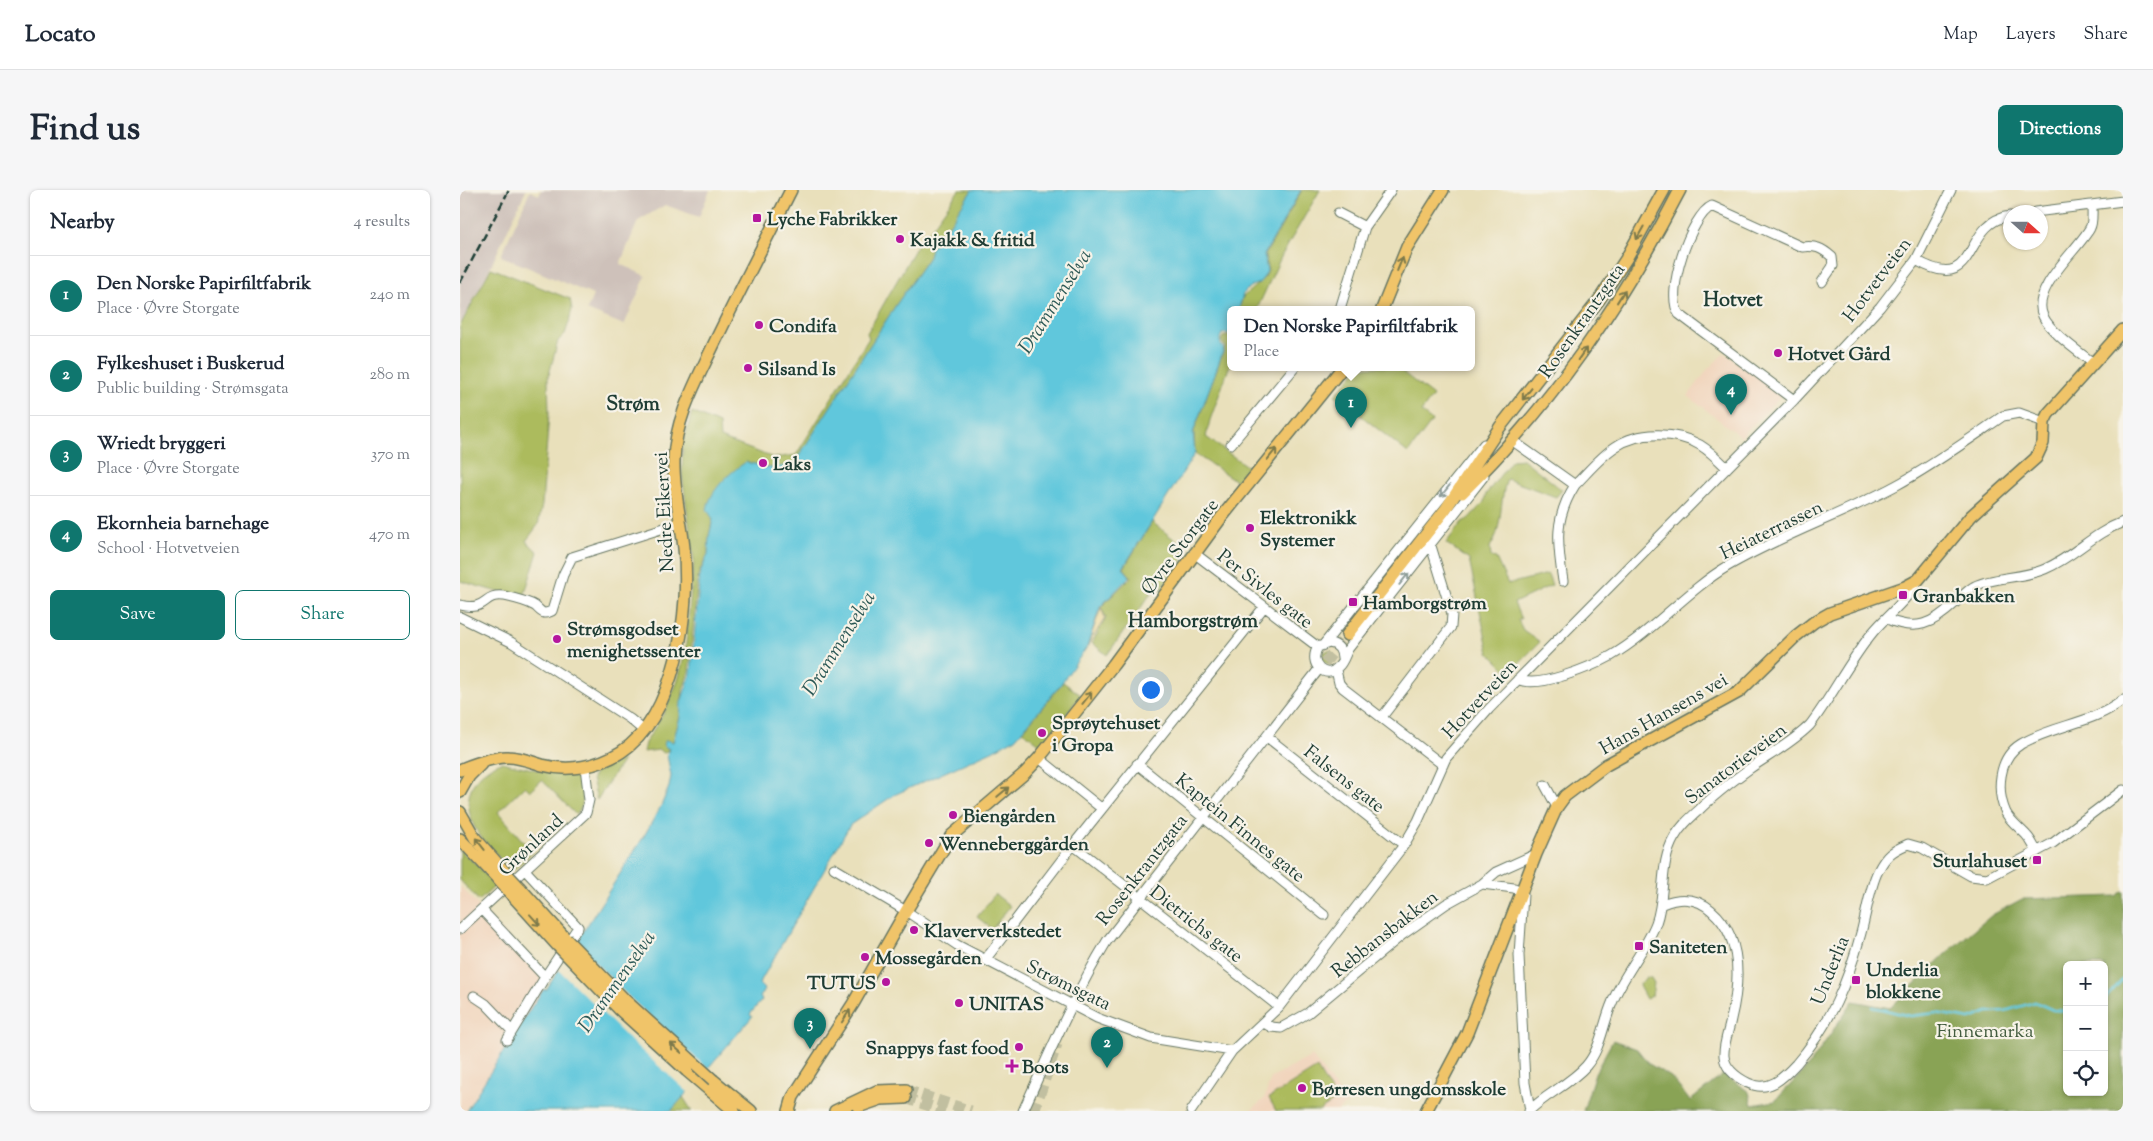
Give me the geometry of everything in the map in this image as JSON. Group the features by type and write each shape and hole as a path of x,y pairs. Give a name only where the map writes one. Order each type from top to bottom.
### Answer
{"main road":[{"name":"Nedre Eikervei","path":"460,770 506,757 563,768 585,766 614,756 628,746 643,730 659,705 670,680 680,641 685,578 684,550 674,459 680,420 724,323 791,190"},
{"path":"1383,306 1407,248 1443,190"},
{"name":"Rosenkrantzgata","path":"1347,635 1445,510 1500,427 1599,300 1626,258 1664,190"},
{"name":"Rosenkrantzgata","path":"1445,510 1513,441 1576,362 1637,271 1680,190"},
{"name":"Hans Hansens vei","path":"1426,1111 1467,1033 1536,854 1557,807 1565,796 1606,765 1739,692 1796,636 1814,622 1830,613 1905,587 1918,580 1971,516 2036,458 2043,443 2044,422 2054,406 2123,330"},
{"name":"Øvre Storgate","path":"789,1111 793,1098 854,1004 951,836 1025,773 1039,758 1114,664 1194,553 1340,371"},
{"path":"460,792 469,776 482,763"},
{"path":"460,812 475,838 501,875 620,1009 710,1084 751,1111"},
{"path":"460,839 501,875"},
{"path":"710,1084 734,1111"},
{"path":"834,1111 877,1091 906,1094 881,1099 850,1111"}],"street":[{"path":"1341,306 1366,227 1391,190"},
{"name":"Hotvetveien","path":"1191,1111 1232,1051 1279,1007 1404,845 1418,821 1443,765 1454,747 1518,679 1794,400 1880,307 1916,260 1951,190"},
{"path":"2048,211 2123,201"},
{"path":"2093,364 2051,327 2043,316 2041,304 2045,289 2092,227 2096,205"},
{"path":"1794,400 1679,314 1676,310 1675,300 1679,263 1688,240 1706,210 1712,206 1802,247 1813,246 1824,249 1832,256 1833,266 1822,282"},
{"path":"1338,213 1366,227"},
{"path":"1916,260 1934,270 1947,272 1960,266 1980,234 1993,222 2003,218"},
{"path":"1231,444 1292,371"},
{"name":"Heiaterrassen","path":"1518,679 1531,683 1544,680 1576,672 1611,656 1726,567 1897,485 2003,416 2019,413 2044,422"},
{"name":"Rosenkrantzgata","path":"1321,645 1473,457 1500,427"},
{"path":"1563,581 1558,533 1566,500 1576,485 1615,447 1636,437 1669,435 1689,440 1709,451 1727,468"},
{"path":"1513,441 1576,485"},
{"name":"Rosenkrantzgata","path":"1342,659 1496,460"},
{"path":"1887,620 1902,626 1927,623 1938,618 1977,585 2042,570 2070,555 2095,535 2123,522"},
{"path":"460,605 472,608 480,606 489,597 503,596 529,603 543,613 552,611 563,575 572,557 680,523"},
{"path":"1382,717 1451,627 1452,614 1431,546"},
{"name":"Per Sivles gate","path":"1194,553 1264,607 1321,645"},
{"name":"Sanatorieveien","path":"1530,1110 1570,1081 1586,1066 1595,1051 1612,1002 1655,926 1662,904 1664,872 1668,855 1673,840 1683,825 1711,798 1748,770 1799,736 1810,725 1865,643 1874,631 1887,620 1913,589 1918,580"},
{"path":"985,960 1101,808 1264,607"},
{"path":"460,617 511,642 630,719 643,730"},
{"path":"1336,670 1327,672 1319,668 1314,660 1314,656 1321,645 1337,646 1342,654 1342,659 1336,670 1339,684 1342,688 1443,765"},
{"name":"Rosenkrantzgata","path":"1023,1111 1072,1006 1106,941 1319,668"},
{"path":"2037,852 2028,837 2007,815 2000,796 2000,775 2008,760 2019,745 2038,736 2087,720 2123,700"},
{"name":"Falsens gate","path":"1267,737 1404,845"},
{"path":"1039,758 1101,808"},
{"name":"Kaptein Finnes gate","path":"1137,764 1324,915"},
{"name":"Grønland","path":"460,930 586,813 590,800 585,766"},
{"path":"1545,785 1557,807"},
{"name":"Underlia","path":"1662,904 1688,898 1705,905 1716,914 1730,933 1736,953 1738,978 1735,1004 1724,1057 1731,1072 1750,1084 1767,1087 1782,1079 1802,1056 1838,1001 1853,962 1877,872 1889,852 1908,844 1922,848 1971,876 1987,878 2037,852 2080,824 2123,790"},
{"name":"Dietrichs gate","path":"1072,845 1279,1007"},
{"name":"Rebbansbakken","path":"1264,1023 1271,1027 1281,1028 1308,1013 1402,935 1446,904 1482,884 1496,872 1536,854"},
{"path":"508,1040 578,927 529,867"},
{"name":"Strømsgata","path":"834,868 906,911 957,945 1097,1018 1151,1038 1232,1051"},
{"path":"1482,884 1514,888 1521,891 1523,895 1519,955 1525,1083 1530,1110"},
{"path":"482,910 545,978"},
{"path":"474,996 486,1004 512,1031"}],"shaded area":[{"path":"460,190 526,190 490,268 460,325"},
{"path":"541,190 710,190 699,217 665,205 638,221 620,264 646,276 624,325 587,310 593,295 501,256 530,191 539,195"},
{"path":"1724,353 1782,395 1741,437 1688,396 1708,369"},
{"path":"460,886 545,977 544,987 465,1111 460,1111"},
{"name":"Børresen ungdomsskole","path":"1312,1056 1347,1103 1338,1111 1245,1111 1251,1110 1264,1099 1271,1078"}],"green space":[{"path":"959,190 972,190 942,236 931,248 929,257 793,465 771,468 746,462 713,518 708,554 698,575 689,671 683,690 680,717 673,742 663,745 669,749 664,753 659,750 643,752 645,743 664,713 677,683 685,654 694,560 682,474 683,444 692,412 719,424 720,438 774,458 796,455 869,338 867,333 918,244"},
{"path":"1302,190 1320,190 1282,255 1258,306 1240,306 1243,297 1265,277 1268,271 1265,255"},
{"path":"491,268 570,299 572,309 565,334 558,341 548,378 549,414 542,505 538,525 526,541 538,552 524,596 498,592 460,581 460,326"},
{"path":"1227,336 1228,371 1210,420 1206,437 1252,470 1241,484 1195,454 1194,431 1225,347 1221,341 1223,337"},
{"path":"1356,371 1401,371 1433,396 1421,412 1432,421 1408,453 1335,395"},
{"path":"1523,459 1562,490 1556,497 1507,479 1497,533 1490,547 1491,557 1496,558 1508,584 1548,574 1552,585 1514,603 1521,619 1518,620 1523,630 1540,642 1509,673 1489,653 1469,560 1446,543 1462,522 1468,519 1484,502 1486,494 1512,460"},
{"path":"1152,522 1189,551 1161,589 1155,588 1107,655 1092,643 1106,618 1101,607 1131,577 1124,568"},
{"path":"1328,651 1334,657 1328,663 1322,657"},
{"path":"1063,682 1081,695 1041,745 1023,731"},
{"path":"623,760 597,800 592,778 596,772"},
{"path":"501,762 556,774 572,775 579,778 583,798 582,806 576,815 542,780 530,791 525,786 498,812 532,852 512,871 477,831 470,815 469,796 476,780 491,767"},
{"path":"460,850 478,866 495,886 479,901 460,880"},
{"name":"Finnemarka","path":"2123,891 2123,1111 1583,1111 1595,1073 1613,1040 1637,1049 1649,1064 1671,1077 1690,1101 1724,1074 1749,1092 1752,1105 1775,1101 1810,1064 1853,1001 1890,1008 1945,954 1992,915 2022,899 2116,896"},
{"path":"995,894 1010,906 992,929 977,917"},
{"path":"1646,977 1651,978 1654,983 1652,996 1646,999 1639,986"},
{"path":"1317,1068 1336,1100 1319,1111 1276,1111 1269,1098"},
{"path":"683,1097 692,1111 671,1111"}],"sand":[{"path":"1101,608 1105,618 1087,647"}],"water":[{"name":"Drammenselva","path":"972,190 1301,190 1264,255 1267,271 1264,277 1259,283 1251,286 1243,294 1240,306 1227,306 1227,333 1222,334 1220,338 1224,349 1193,433 1195,453 1123,568 1130,576 1100,607 1087,647 1058,688 1016,738 992,751 894,795 850,825 759,984 765,990 760,997 762,1000 750,1014 752,1017 671,1111 466,1111 532,1006 544,989 546,990 644,836 661,806 669,787 671,776 667,755 669,749 663,745 666,740 673,742 680,717 681,702 691,673 700,573 708,554 709,536 713,519 707,510 712,496 733,471 746,462 771,468 793,465 929,257 931,248 942,236"}],"pier":[{"path":"574,941 629,997 709,1070 689,1093 634,1044 557,968"}],"waterway":[{"path":"2108,996 2123,979"},
{"path":"1873,1007 1910,1016 1936,1013 1970,1019 1988,1012 2005,1011 2035,1002 2053,1010 2063,1011"}],"tunnel":[{"path":"1314,676 1347,635"},
{"path":"1034,1111 1057,1044"},
{"path":"906,1090 971,1111"},
{"path":"905,1098 945,1111"}],"railway":[{"path":"460,283 509,190"}],"place":[{"name":"Lyche Fabrikker","path":"757,218"},
{"name":"Kajakk & fritid","path":"900,239"},
{"name":"Condifa","path":"759,325"},
{"name":"Hotvet Gård","path":"1778,353"},
{"name":"Silsand Is","path":"748,368"},
{"name":"Ekornheia barnehage","path":"1731,415"},
{"name":"Den Norske Papirfiltfabrik","path":"1351,428"},
{"name":"Laks","path":"763,463"},
{"name":"Elektronikk Systemer","path":"1250,528"},
{"name":"Granbakken","path":"1903,595"},
{"name":"Hamborgstrøm","path":"1353,602"},
{"name":"Strømsgodset menighetssenter","path":"557,639"},
{"name":"Sprøytehuset i Gropa","path":"1042,733"},
{"name":"Biengården","path":"953,815"},
{"name":"Wenneberggården","path":"929,843"},
{"name":"Sturlahuset","path":"2037,860"},
{"name":"Klaververkstedet","path":"914,930"},
{"name":"Saniteten","path":"1639,946"},
{"name":"Mossegården","path":"865,957"},
{"name":"Underlia blokkene","path":"1856,980"},
{"name":"TUTUS","path":"886,982"},
{"name":"UNITAS","path":"959,1003"},
{"name":"Snappys fast food","path":"1019,1047"},
{"name":"Wriedt bryggeri","path":"810,1049"},
{"name":"Boots","path":"1012,1066"},
{"name":"Fylkeshuset i Buskerud","path":"1107,1068"},
{"name":"Børresen ungdomsskole","path":"1302,1088"}],"district":[{"name":"Hotvet","path":"1733,299"},
{"name":"Strøm","path":"633,403"},
{"name":"Hamborgstrøm","path":"1193,620"}]}
